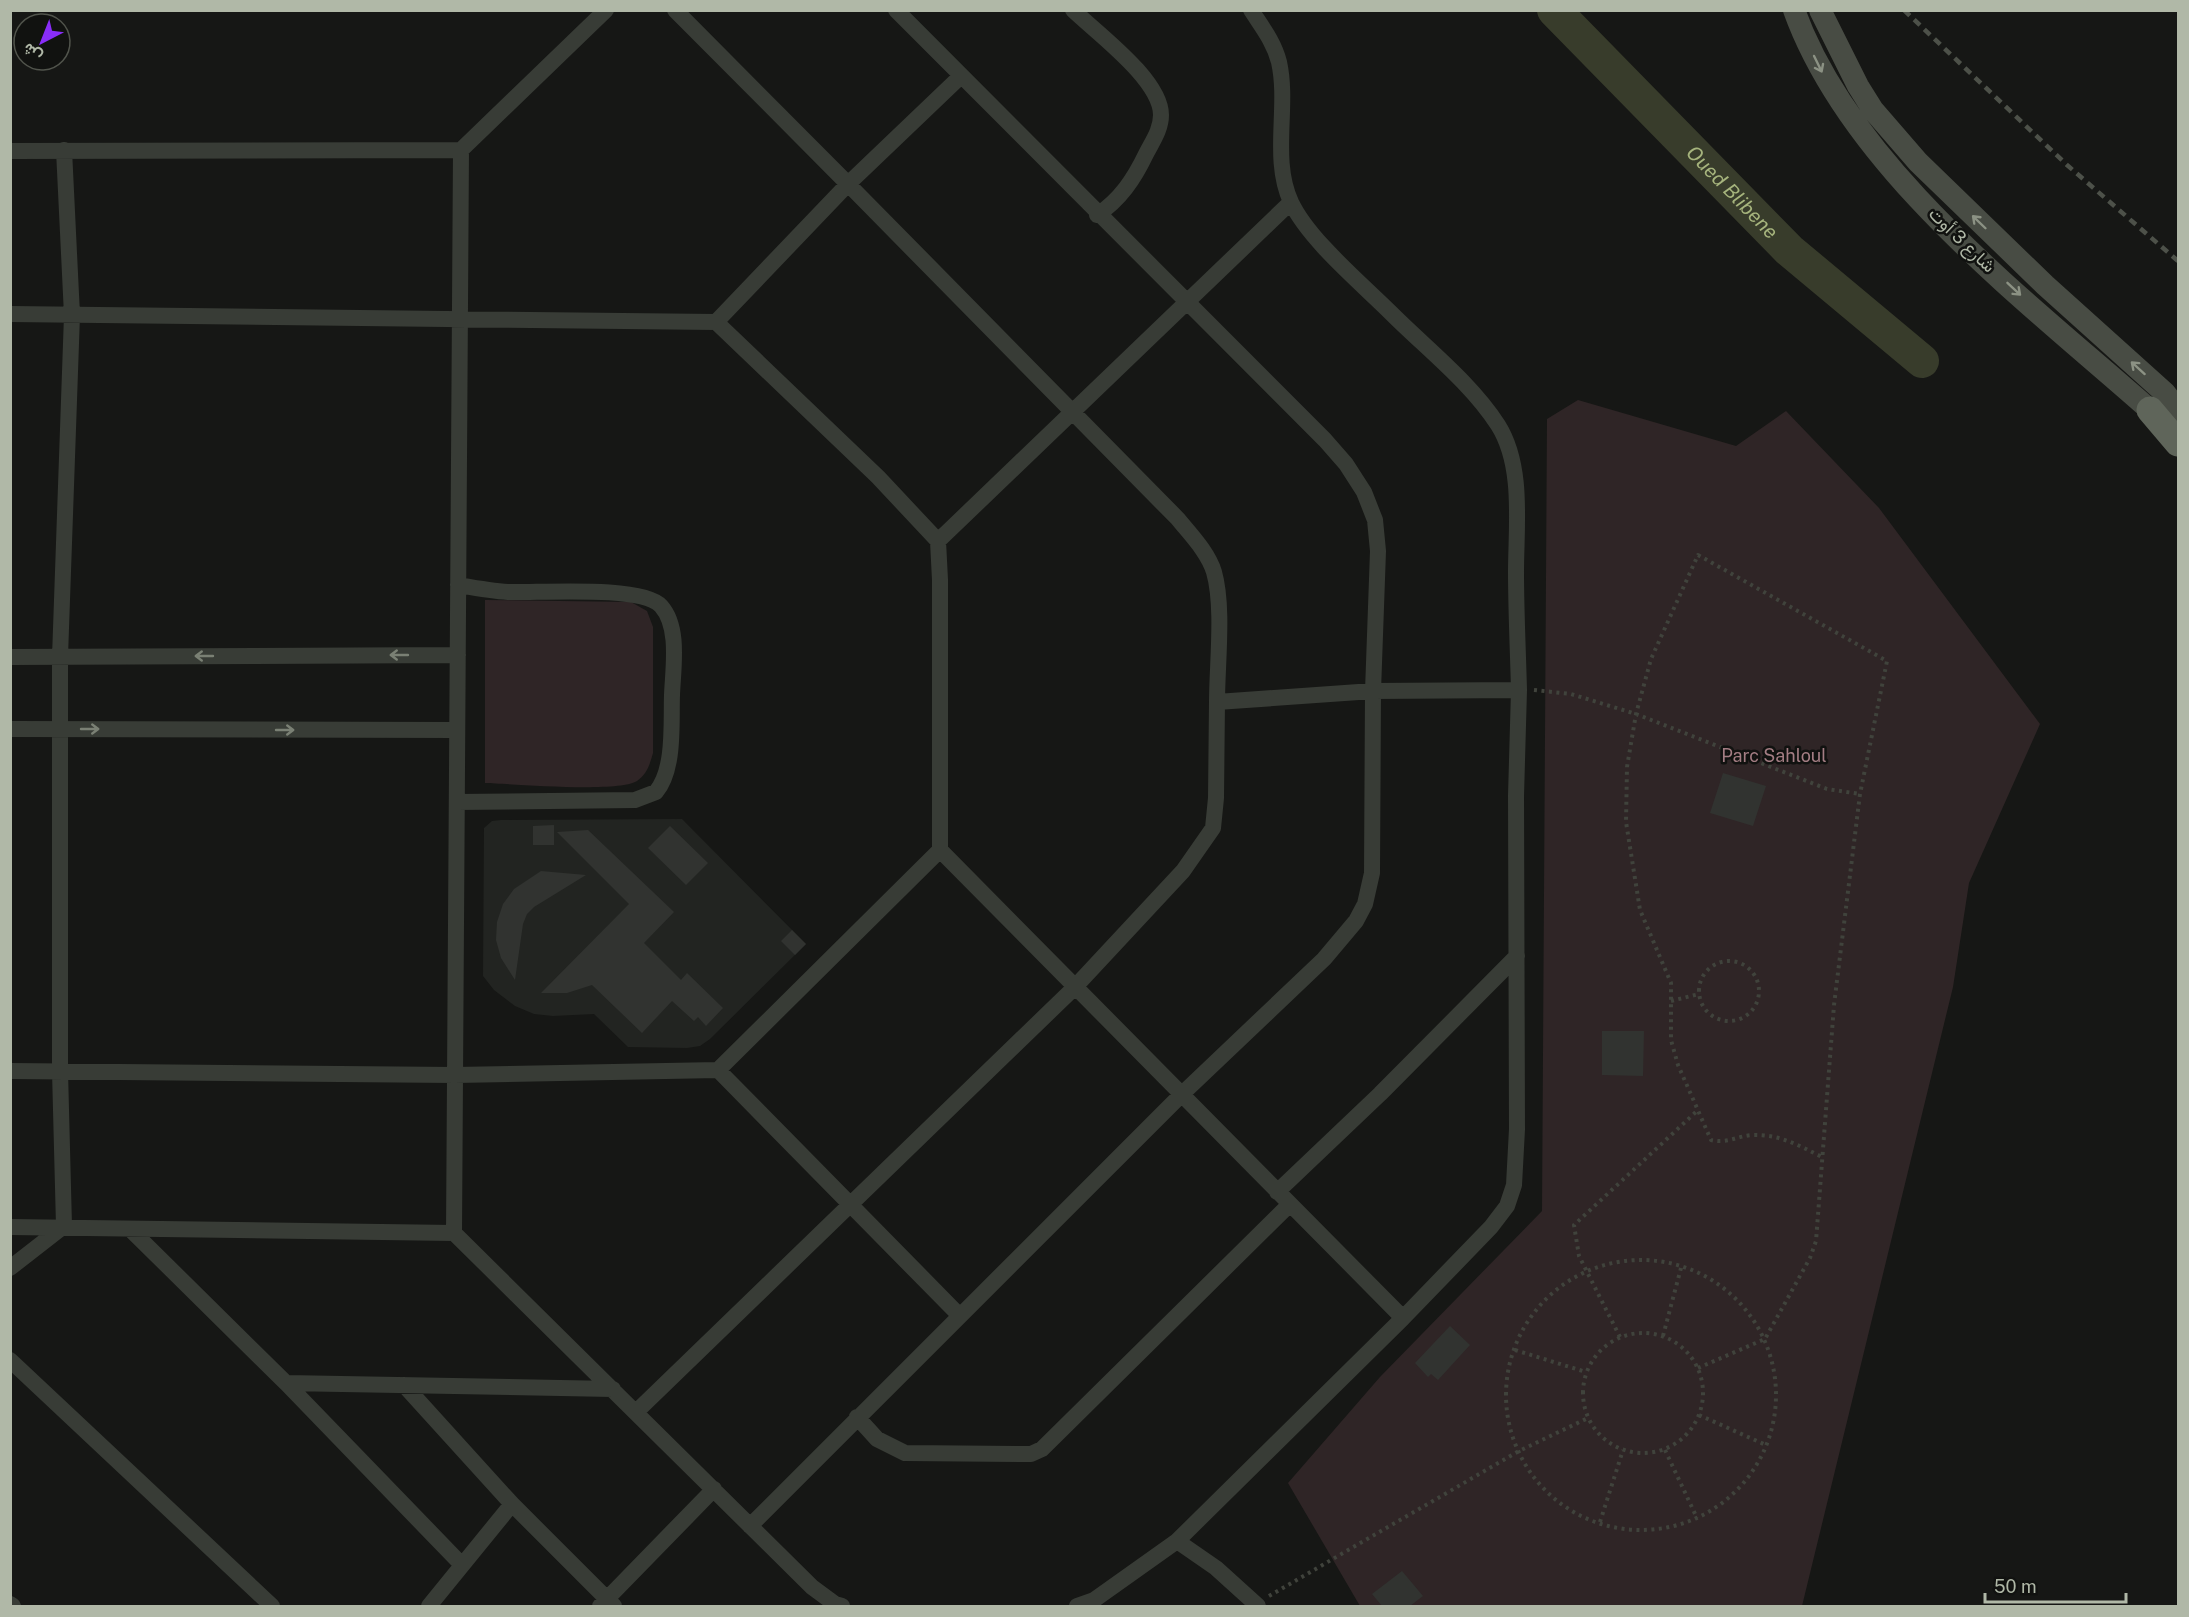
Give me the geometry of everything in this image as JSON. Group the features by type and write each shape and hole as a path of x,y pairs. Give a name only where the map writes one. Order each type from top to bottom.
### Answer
{"highway":[{"path":"2150,410 2178,443"}],"main road":[{"name":"شارع 3 أوت","path":"1794,10 1821,72 1854,125 1894,171 1955,235 2150,410 2178,427"},
{"path":"1820,10 1858,86 1873,110 1918,162 2045,285 2165,393 2178,410"}],"street":[{"path":"10,151 461,150 606,10"},
{"path":"636,1412 1074,987 1183,871 1213,828 1216,798 1218,597 1214,571 1201,548 1178,519 675,10"},
{"path":"750,1526 1181,1095 1324,959 1356,921 1365,904 1372,873 1373,691 1378,551 1375,520 1364,492 1346,464 1325,440 1097,215 896,10"},
{"path":"1073,10 1153,88 1161,116 1156,136 1133,180 1111,206 1097,215"},
{"path":"1077,1606 1096,1603 1177,1541 1491,1227 1507,1206 1514,1185 1517,956 1516,796 1519,690 1516,572 1519,514 1514,474 1499,427 1477,398 1344,266 1303,220 1291,202 1284,179 1279,63 1269,36 1251,10"},
{"path":"716,322 848,184 961,76"},
{"path":"64,150 72,315 60,657 60,1071 64,1226"},
{"path":"454,1233 461,150"},
{"path":"938,541 1073,414 1291,202"},
{"path":"10,314 716,322 878,477 938,541 940,850 1402,1318"},
{"path":"457,802 635,800 656,792 666,773 674,648 669,621 662,606 645,596 611,593 506,592 458,585"},
{"path":"10,657 458,655"},
{"path":"1217,702 1373,691 1519,690"},
{"path":"10,729 457,730"},
{"path":"10,1071 455,1075 718,1070 940,850"},
{"path":"1277,1192 1380,1094 1517,956"},
{"path":"718,1070 960,1316"},
{"path":"857,1417 877,1439 905,1453 1032,1454 1042,1449 1289,1205"},
{"path":"10,1268 64,1226"},
{"path":"10,1227 454,1233 812,1587 835,1604 842,1606"},
{"path":"130,1229 286,1383 462,1565"},
{"path":"10,1360 272,1606"},
{"path":"286,1383 613,1389"},
{"path":"404,1385 606,1604 714,1489"},
{"path":"429,1606 512,1504"},
{"path":"1177,1541 1216,1568 1257,1605"}],"path":[{"path":"1698,1368 1765,1339 1810,1258 1816,1240 1834,1005 1860,794 1887,661 1698,555 1651,659 1636,714 1627,767 1626,822 1640,910 1671,983 1671,1040 1678,1065 1711,1140 1723,1143 1749,1135 1778,1135 1822,1156"},
{"path":"1519,690 1552,690 1636,714 1827,789 1860,794"},
{"path":"1720,962 1741,963 1749,969 1759,986 1757,1004 1751,1012 1735,1021 1725,1021 1708,1013 1699,994 1703,974 1720,962"},
{"path":"1671,1001 1699,994"},
{"path":"1620,1338 1579,1256 1574,1225 1697,1111"},
{"path":"1625,1261 1667,1262 1681,1268 1708,1277 1741,1303 1765,1339 1777,1384 1773,1431 1754,1473 1720,1507 1697,1518 1678,1526 1632,1531 1586,1519 1547,1492 1519,1451 1504,1393 1522,1327 1536,1307 1555,1288 1586,1270 1625,1261"},
{"path":"1663,1336 1681,1268"},
{"path":"1641,1334 1663,1336 1689,1355 1698,1368 1703,1392 1699,1415 1691,1430 1679,1442 1665,1449 1637,1453 1623,1450 1609,1443 1588,1418 1583,1395 1586,1372 1594,1357 1620,1338 1641,1334"},
{"path":"1515,1350 1586,1372"},
{"path":"1699,1415 1766,1445"},
{"path":"1257,1605 1519,1451 1588,1418"},
{"path":"1665,1449 1697,1518"},
{"path":"1600,1522 1623,1450"}],"shaded area":[{"path":"682,819 806,944 710,1039 700,1046 687,1048 628,1047 594,1014 553,1016 534,1014 515,1006 494,990 483,976 484,828 492,821 501,820"}],"green space":[{"name":"Parc Sahloul","path":"1578,400 1736,446 1786,411 1879,508 2040,724 1969,883 1953,987 1802,1606 1360,1606 1288,1483 1380,1377 1542,1211 1547,419"},
{"path":"485,600 631,602 647,611 653,627 653,753 648,768 637,781 610,787 485,783"}],"building":[{"path":"1723,773 1766,786 1753,826 1710,813"},
{"path":"554,825 554,845 533,845 533,826"},
{"path":"670,826 708,863 686,885 648,848"},
{"path":"588,830 674,912 644,943 681,980 687,973 723,1008 706,1026 698,1017 694,1021 672,1001 642,1033 592,985 567,993 541,993 629,904 557,832"},
{"path":"541,871 586,875 534,907 527,914 523,924 515,980 501,958 496,940 497,922 503,904 514,889"},
{"path":"792,930 806,944 795,955 781,941"},
{"path":"1602,1031 1644,1031 1643,1076 1602,1075"},
{"path":"1450,1326 1470,1345 1438,1380 1431,1374 1428,1377 1415,1363"},
{"path":"1402,1571 1423,1596 1410,1606 1382,1606 1372,1594"}],"waterway":[{"name":"Oued Blibene","path":"1554,10 1789,250 1922,361"}],"railway":[{"path":"1904,10 2067,165 2178,261"}]}
